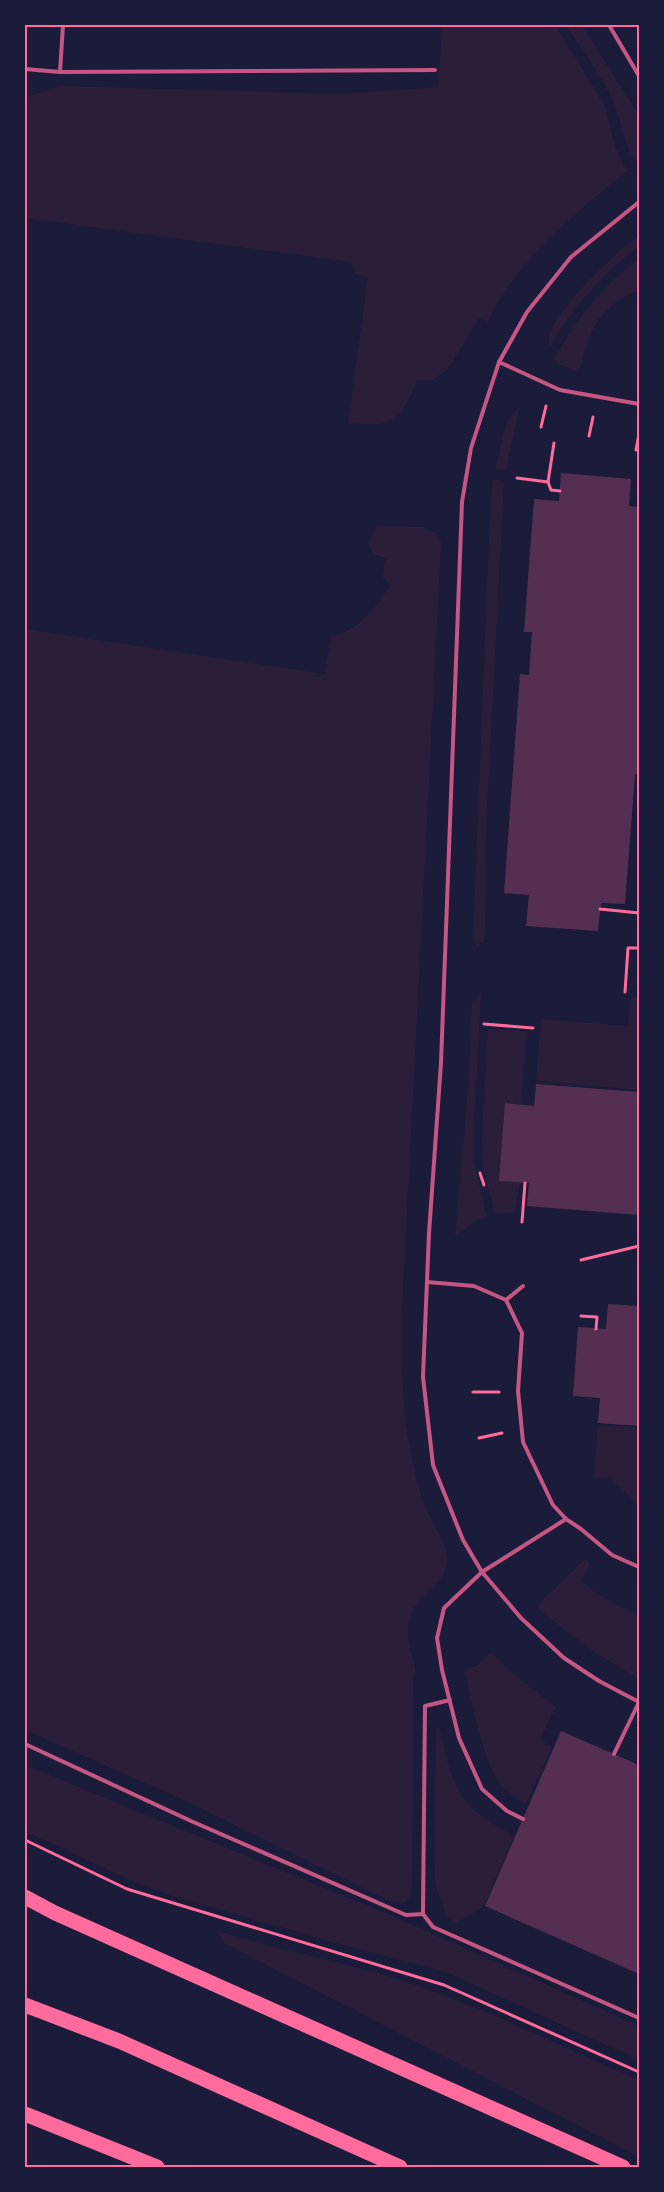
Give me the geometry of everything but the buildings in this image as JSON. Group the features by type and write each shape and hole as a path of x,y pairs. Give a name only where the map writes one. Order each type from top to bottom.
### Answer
{"highway":[{"path":"25,1897 55,1913 623,2167"},
{"path":"25,2005 119,2041 400,2167"},
{"path":"25,2114 157,2167"}],"lane":[{"path":"60,72 63,25"},
{"path":"609,25 639,76"},
{"path":"25,69 60,72 435,70"},
{"path":"614,1754 639,1702 600,1681 564,1658 530,1627 482,1572 463,1540 432,1465 423,1377 441,1062 462,502 471,448 499,362 527,312 571,257 639,202"},
{"path":"499,362 560,390 639,404"},
{"path":"427,1282 474,1286 506,1300 522,1333 518,1391 523,1442 553,1505 566,1519 612,1555 639,1567"},
{"path":"506,1300 523,1286"},
{"path":"524,1819 507,1811 482,1788 459,1738 442,1670 437,1638 444,1608 482,1572 566,1519"},
{"path":"450,1700 425,1706 423,1914 433,1927 639,2018"},
{"path":"25,1744 191,1821 406,1915 423,1914"}],"path":[{"path":"541,427 547,403"},
{"path":"589,436 593,417"},
{"path":"636,450 639,434"},
{"path":"554,443 548,482 551,490 560,491"},
{"path":"517,478 548,482"},
{"path":"600,909 639,913"},
{"path":"625,992 628,948 639,948"},
{"path":"484,1024 533,1028"},
{"path":"480,1172 484,1185"},
{"path":"522,1222 525,1183"},
{"path":"581,1260 639,1246"},
{"path":"581,1316 597,1317 596,1329"},
{"path":"473,1392 504,1392"},
{"path":"25,1840 127,1889 444,1985 639,2072"}],"shaded area":[{"path":"442,25 555,25 605,106 615,146 627,171 549,239 515,278 500,299 488,322 479,318 448,369 433,380 417,380 403,409 398,415 384,423 348,424 368,278 355,274 351,262 25,218 25,97 60,86 340,94 438,87"},
{"path":"565,25 582,25 639,116 639,156 635,162 628,148 617,111 604,83"},
{"path":"639,235 639,246 589,292 568,318 550,347 550,335 556,321 568,304 599,271"},
{"path":"639,259 639,289 616,302 603,314 590,336 580,368 575,371 558,364 554,359 571,331 591,304 614,280"},
{"path":"520,406 506,470 495,469 507,421"},
{"path":"493,479 504,481 486,826 485,929 484,943 479,943 479,948 473,941"},
{"path":"376,526 422,527 437,534 441,543 401,1328 404,1407 412,1460 423,1501 445,1549 447,1564 441,1578 414,1608 408,1626 408,1636 416,1670 413,1676 412,1894 407,1900 400,1903 389,1901 188,1802 25,1730 25,629 325,674 331,636 358,624 372,611 390,586 383,578 385,558 373,554 368,542 373,536"},
{"path":"481,993 473,1138 474,1161 487,1217 474,1222 455,1237 468,1089 472,1003"},
{"path":"631,997 639,998 639,1090 536,1081 541,1019 628,1026"},
{"path":"488,1029 527,1031 521,1104 505,1103 501,1181 520,1182 515,1212 495,1214 483,1168 482,1136"},
{"path":"598,1425 639,1428 639,1505 610,1478 594,1478"},
{"path":"585,1559 590,1564 580,1581 609,1601 639,1616 639,1679 591,1650 541,1611 538,1605"},
{"path":"491,1652 514,1674 556,1707 540,1740 552,1747 526,1804 507,1791 495,1775 483,1746 470,1696 464,1669 477,1666"},
{"path":"439,1726 445,1753 462,1796 472,1808 514,1836 483,1907 455,1924 446,1914 435,1884 436,1729"},
{"path":"25,1765 393,1916 639,2026 639,2060 446,1972 339,1944 173,1896 130,1880 25,1831"},
{"path":"218,1931 414,1984 491,2014 639,2080 639,2157 224,1943"}]}
